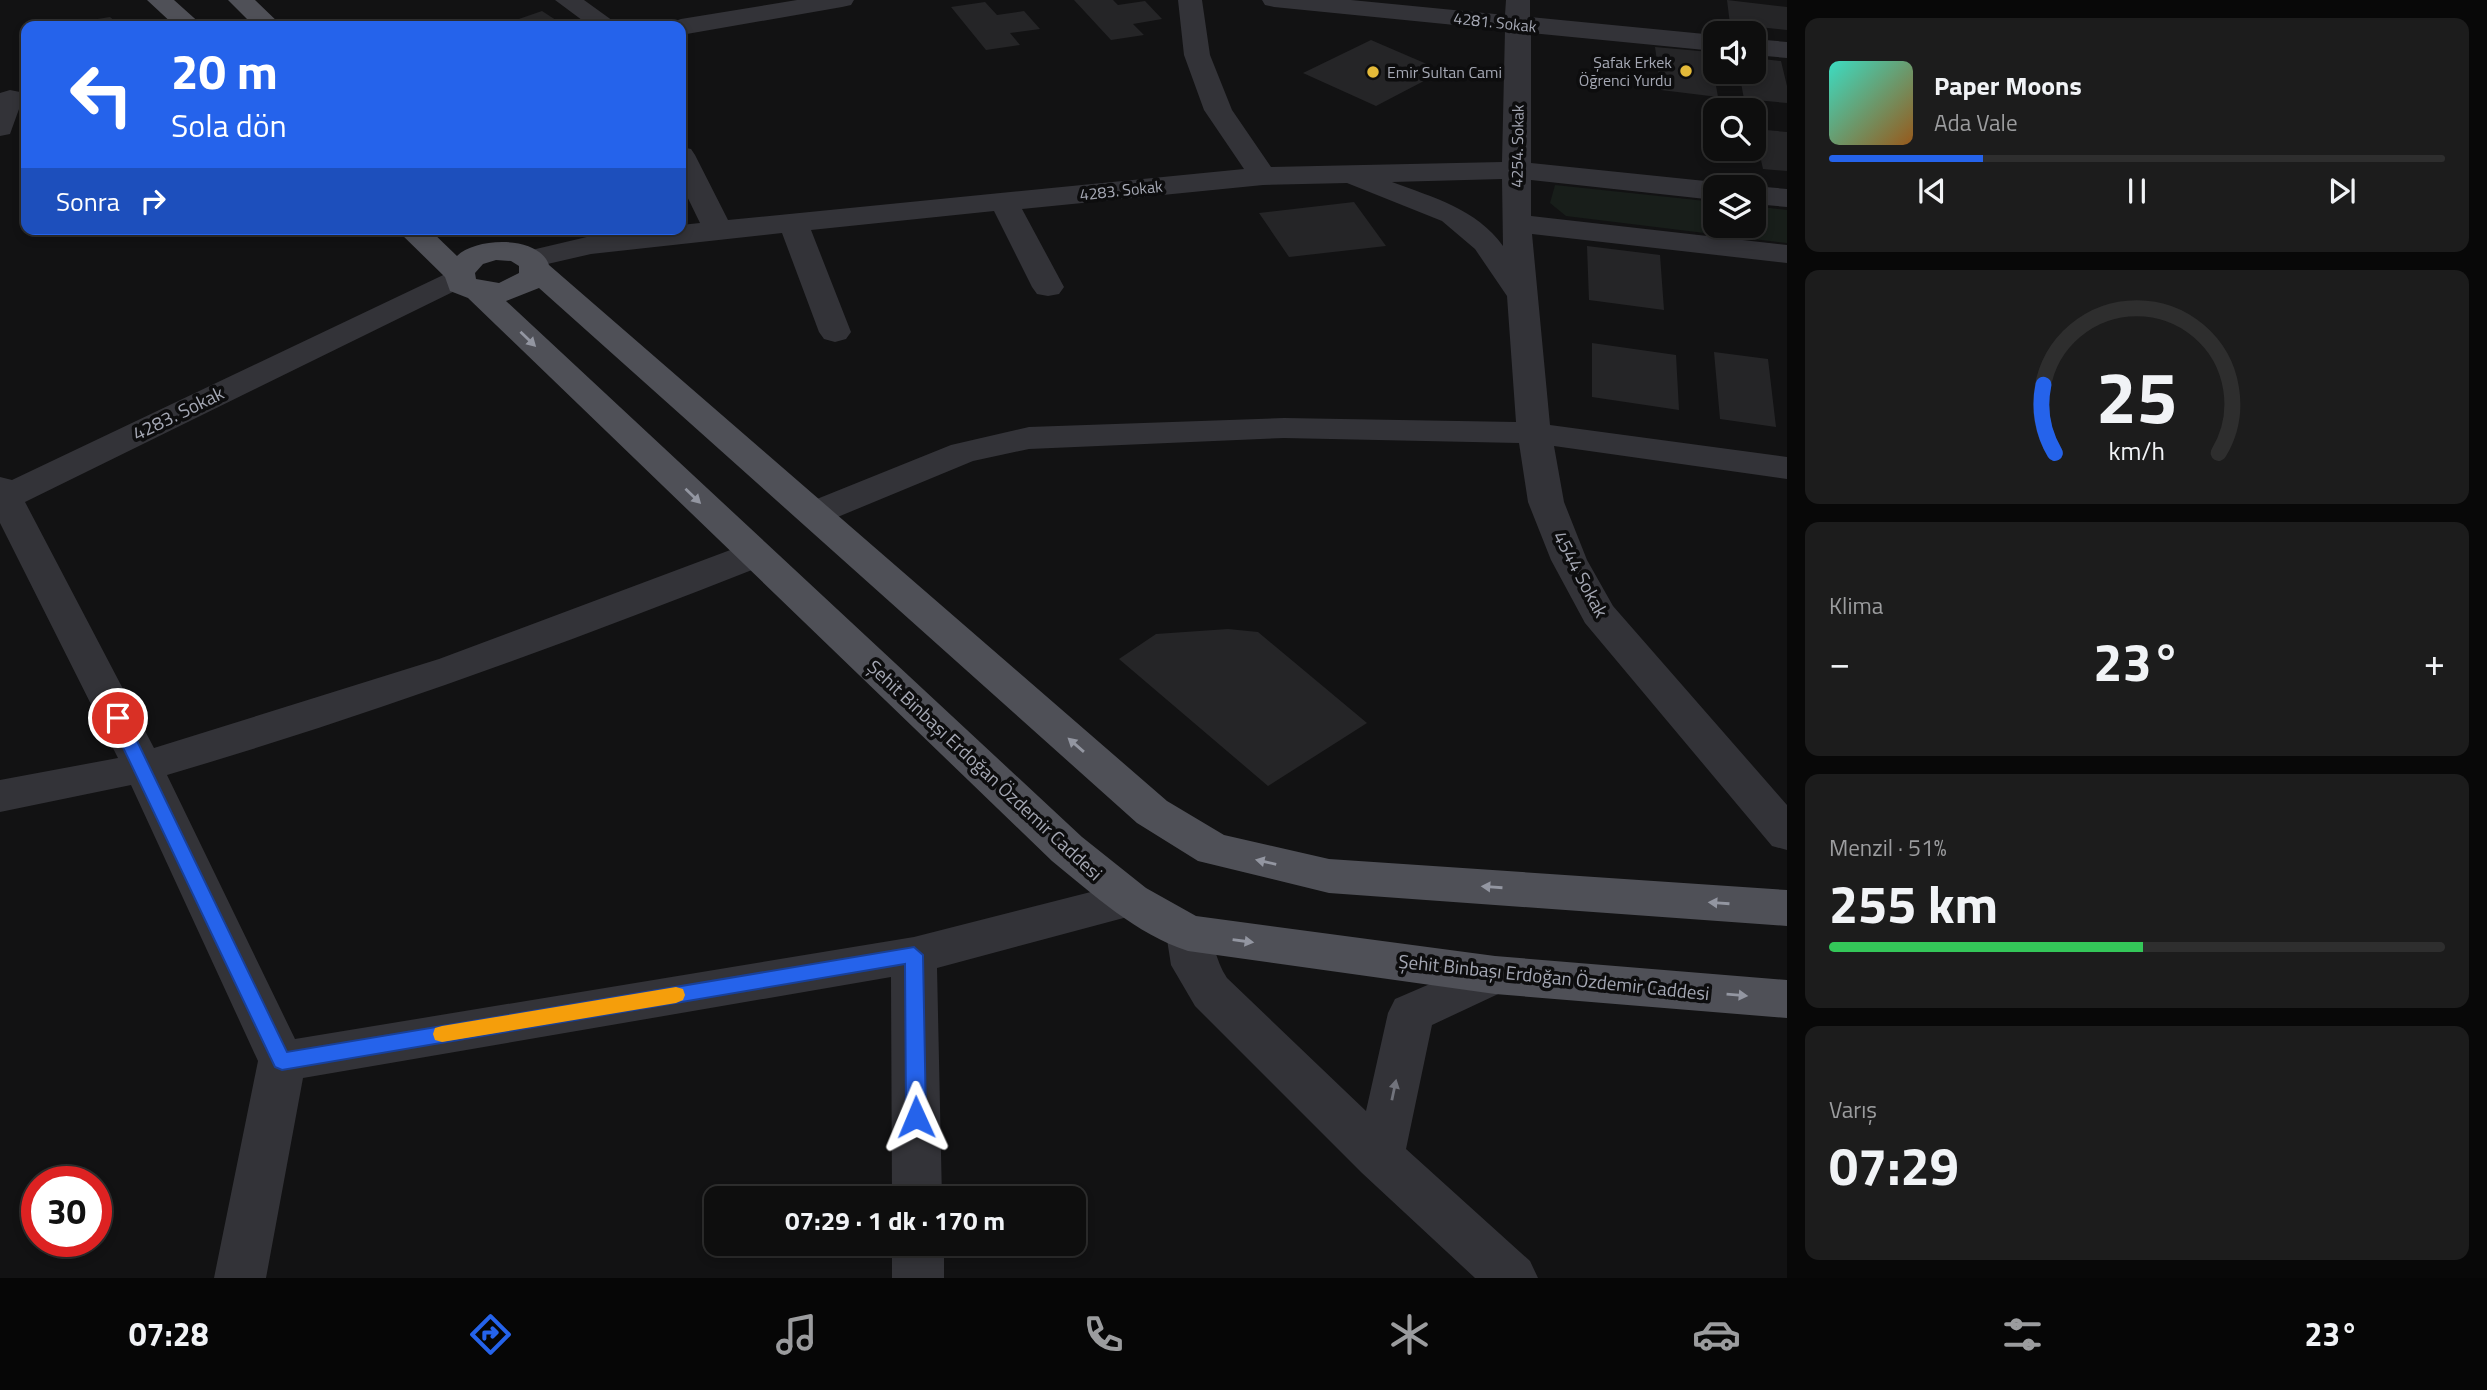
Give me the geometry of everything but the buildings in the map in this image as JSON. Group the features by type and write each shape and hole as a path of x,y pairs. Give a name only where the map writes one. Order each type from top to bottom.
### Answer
{"main road":[{"path":"159,0 184,21"},
{"path":"240,0 263,21"},
{"name":"Şehit Binbaşı Erdoğan Özdemir Caddesi","path":"417,235 1067,849 1130,900 1188,933 1495,975 1787,999"},
{"path":"499,235 1152,811 1213,849 1329,876 1787,908"},
{"path":"482,254 528,260 534,276 517,288 492,294 467,283 463,264 482,254"}],"street":[{"path":"567,0 599,21"},
{"path":"686,26 842,0"},
{"path":"1190,0 1197,55 1218,110 1263,176"},
{"name":"4281. Sokak","path":"1274,0 1518,12 1703,41"},
{"name":"4254. Sokak","path":"1518,12 1516,223 1520,293"},
{"path":"1766,48 1787,50"},
{"path":"0,128 12,98"},
{"path":"686,165 718,230"},
{"name":"4283. Sokak","path":"686,234 1263,176 1340,172 1517,170 1703,190"},
{"path":"1340,172 1452,215 1486,243 1520,293"},
{"path":"1766,196 1787,198"},
{"path":"1004,202 1048,287"},
{"path":"1516,223 1787,254"},
{"path":"794,225 835,332"},
{"name":"4283. Sokak","path":"528,260 591,245 676,235"},
{"name":"4283. Sokak","path":"2,495 356,325 467,283"},
{"name":"4544 Sokak","path":"1520,293 1534,433 1546,502 1569,560 1598,614 1787,834"},
{"path":"815,513 951,458 1028,438 1284,428 1534,433 1787,468"},
{"path":"2,495 143,767 282,1061 240,1278"},
{"path":"0,796 143,767 335,707 578,625 754,555"},
{"path":"282,1061 914,955 1130,900"},
{"path":"1188,933 1194,965 1211,992 1380,1157 1512,1278"},
{"path":"914,955 917,1186"},
{"path":"1380,1157 1411,1013 1495,975"},
{"path":"918,1256 918,1278"}],"shaded area":[{"path":"1555,185 1703,201 1703,233 1566,216 1550,203"},
{"path":"1766,207 1787,210 1787,243 1746,238 1766,238"}],"slow traffic":[{"path":"442,1034 676,995"}],"place":[{"name":"Şafak Erkek Öğrenci Yurdu","path":"1686,71"},
{"name":"Emir Sultan Cami","path":"1373,72"}],"route":[{"path":"118,718 282,1061 914,955 916,1117"}]}
